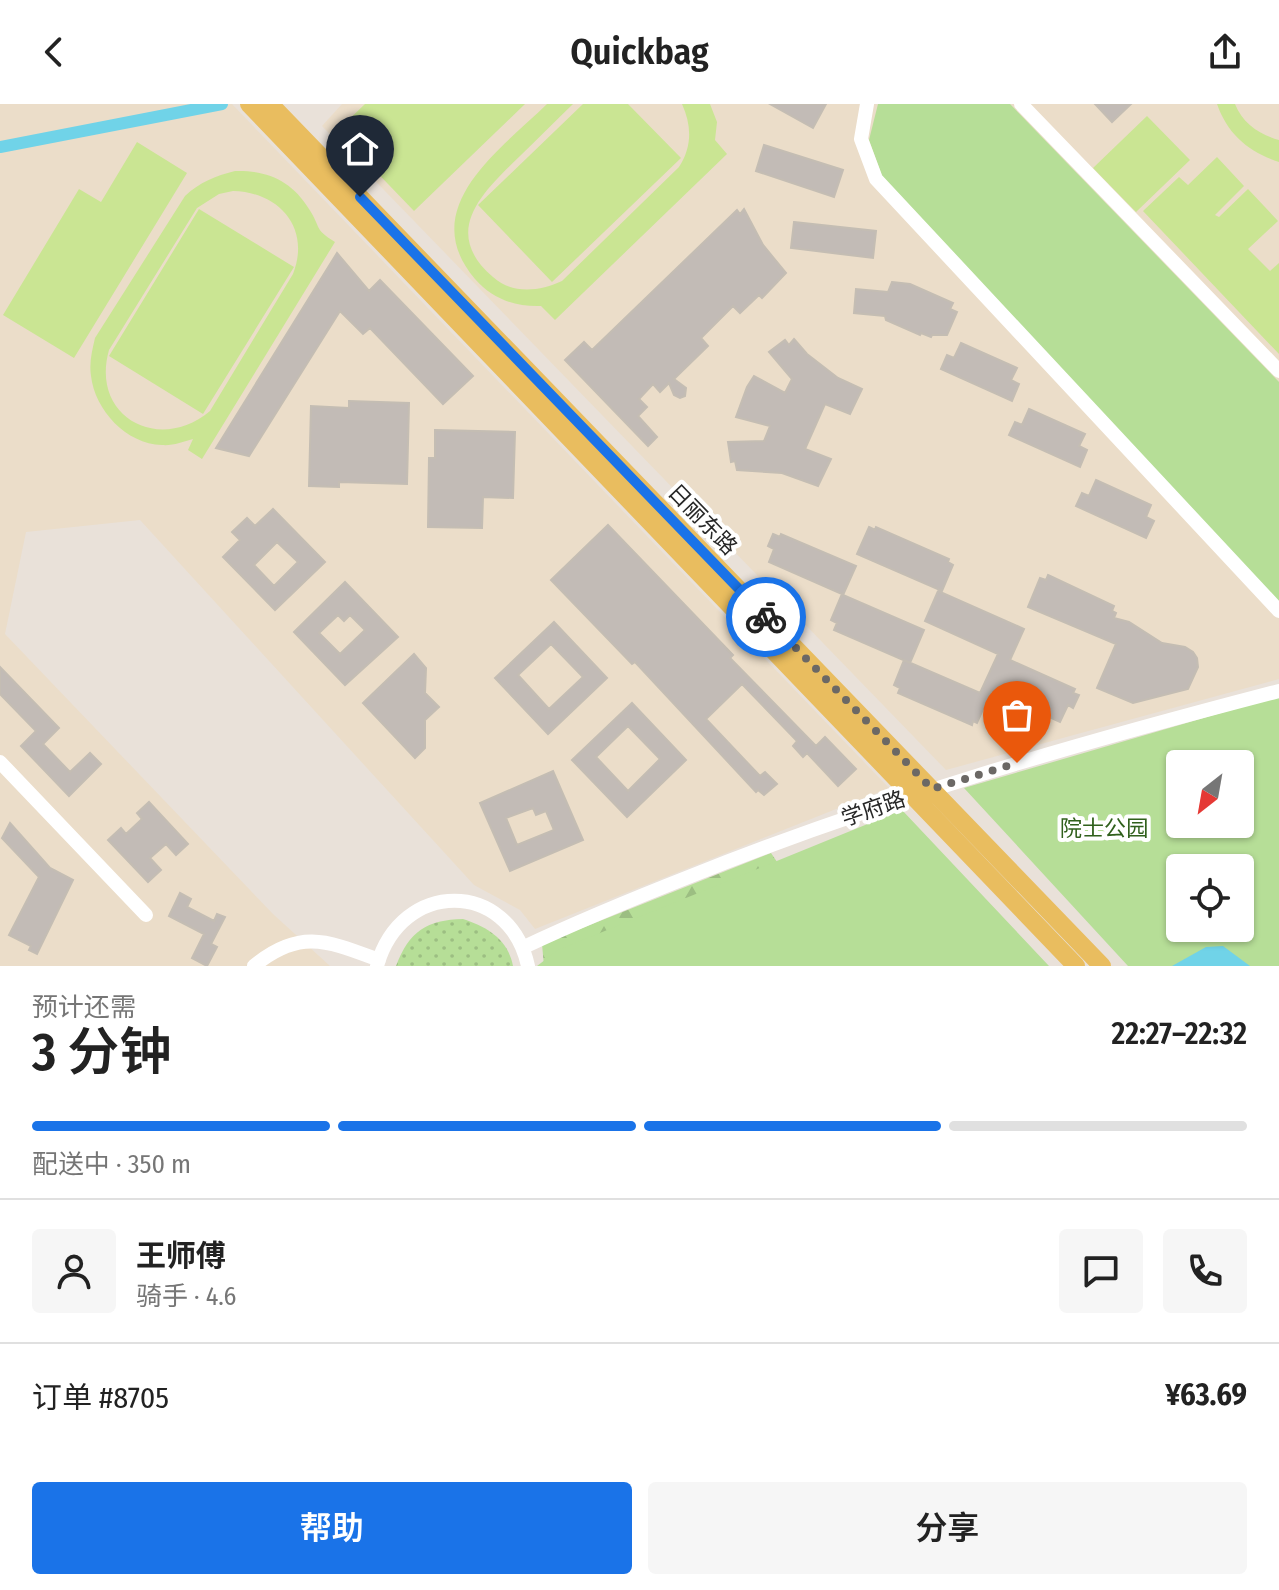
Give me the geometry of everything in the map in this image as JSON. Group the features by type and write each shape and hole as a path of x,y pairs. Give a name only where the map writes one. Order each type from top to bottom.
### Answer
{"main road":[{"name":"日丽东路","path":"264,109 1102,966"},
{"name":"日丽东路","path":"264,109 1076,966"}],"street":[{"path":"867,104 861,139 876,179 1279,611"},
{"path":"1021,104 1279,371"},
{"name":"学府路","path":"524,947 575,922 726,862 911,795 1119,732 1279,691"},
{"path":"0,762 146,915"},
{"path":"254,966 278,947 295,942 318,941 378,963 383,945 397,924 417,909 442,901 467,901 491,910 511,926 524,947 528,966"}],"shaded area":[{"path":"0,104 232,104 889,788 535,929 520,910 474,885 140,520 26,532 5,634 273,914 330,966 0,966"},
{"path":"342,104 1279,104 1279,679 946,770 322,126"}],"green space":[{"path":"365,104 525,104 414,211 337,131"},
{"path":"547,104 573,104 493,183 473,212 469,227 470,243 477,260 493,277 509,287 536,289 562,281 679,167 689,136 688,120 682,104 710,104 717,122 715,140 727,154 555,320 541,306 505,300 482,286 459,253 454,228 459,205 471,182 507,141"},
{"path":"583,104 628,104 681,158 552,282 478,205"},
{"path":"878,104 1010,104 1279,382 1279,602 882,176 869,140"},
{"path":"1217,104 1235,104 1252,127 1279,140 1279,162 1241,141 1227,125"},
{"path":"1147,116 1190,160 1136,212 1093,168"},
{"path":"137,142 187,173 74,358 3,315 79,189 101,202"},
{"path":"1217,157 1244,186 1215,215 1219,217 1248,189 1278,221 1248,249 1270,271 1279,263 1279,354 1143,211 1179,177 1188,185"},
{"path":"235,171 268,175 287,184 302,199 321,231 335,242 202,459 188,450 193,439 170,445 149,443 136,439 114,423 94,389 91,362 95,338 185,196 214,177","holes":["233,191 250,193 277,206 294,228 298,242 293,274 210,411 190,423 170,429 151,428 133,422 119,410 110,394 106,374 109,350 197,208 219,194"]},
{"path":"199,209 294,267 203,414 109,356"},
{"name":"院士公园","path":"1279,696 1279,966 1128,966 964,788"},
{"path":"902,810 1049,966 537,966 558,950"},
{"path":"771,853 811,912 544,966 542,944"},
{"path":"463,919 495,935 506,948 513,966 396,966 407,944 421,930 439,922"}],"water":[{"path":"1223,946 1250,966 1172,966 1206,947"}],"building":[{"path":"770,104 826,104 813,128"},
{"path":"1095,104 1131,104 1112,122"},
{"path":"764,145 843,170 834,197 756,171"},
{"path":"744,209 763,245 786,273 762,298 759,295 740,313 733,306 701,338 708,346 674,379 686,388 685,396 680,398 674,395 669,383 660,392 653,384 639,399 647,407 638,416 657,437 648,446 565,360 584,342 592,350 737,210 740,214"},
{"path":"794,222 876,231 873,258 791,248"},
{"path":"337,253 369,291 380,280 473,376 443,404 370,328 363,334 340,311 249,456 216,448"},
{"path":"892,282 910,284 953,303 950,309 957,312 947,335 920,335 886,320 885,316 854,313 856,289 888,292"},
{"path":"794,339 807,354 838,378 862,389 850,414 825,404 805,449 831,459 818,486 782,473 737,470 735,461 731,462 728,442 764,441 770,426 736,417 747,387 754,376 785,393 792,379 769,352 785,340 789,345"},
{"path":"961,343 1017,368 1011,380 1019,384 1012,401 941,369 947,355 954,358"},
{"path":"349,401 409,403 407,484 339,482 339,487 309,486 311,406 349,408"},
{"path":"1029,409 1085,434 1079,446 1087,450 1080,467 1009,435 1015,422 1022,425"},
{"path":"435,430 515,432 513,498 483,497 482,528 428,527 429,458 435,458"},
{"path":"1096,480 1151,505 1146,517 1154,521 1146,538 1076,506 1082,493 1089,496"},
{"path":"273,509 325,562 275,610 223,557 240,540 232,532 247,518 255,526","holes":["277,542 298,562 274,586 254,565"]},
{"path":"608,525 816,746 825,737 856,769 838,786 807,753 803,757 793,746 797,741 742,684 706,719 760,776 765,772 777,784 764,795 758,790 756,792 635,662 632,664 551,580"},
{"path":"869,527 875,530 876,527 949,559 948,562 953,565 942,591 857,554"},
{"path":"773,534 780,537 781,534 856,566 843,595 924,630 910,663 834,630 837,623 831,620 842,594 769,562 774,549 768,546"},
{"path":"1048,575 1114,606 1114,618 1129,622 1162,643 1185,647 1193,652 1198,667 1188,689 1133,703 1097,688 1116,644 1028,607 1040,578 1046,580"},
{"path":"345,582 398,637 345,685 294,632","holes":["338,615 344,621 350,615 365,630 340,654 319,633"]},
{"path":"938,591 1024,629 1010,660 1075,689 1073,693 1079,695 1073,708 1068,705 1060,722 991,691 977,723 973,721 972,725 898,693 900,688 894,685 904,660 980,693 998,654 925,621"},
{"path":"554,622 607,678 548,734 495,678","holes":["551,644 583,677 549,709 518,675"]},
{"path":"414,654 426,668 425,693 439,707 425,720 425,748 415,758 363,703"},
{"path":"0,667 59,728 43,744 70,772 90,753 101,764 69,796 21,746 36,731 0,694"},
{"path":"632,703 686,760 627,817 572,760","holes":["628,726 660,759 628,791 596,757"]},
{"path":"553,771 583,840 510,871 480,803","holes":["533,808 536,815 546,811 554,830 517,845 506,818"]},
{"path":"149,802 188,844 176,855 166,844 150,858 161,870 148,882 108,840 121,828 126,834 142,819 137,813"},
{"path":"10,823 50,868 73,880 37,954 29,950 31,946 9,935 39,877 2,838"},
{"path":"180,893 191,899 187,907 214,921 217,914 225,917 211,944 217,947 207,966 192,958 204,934 169,916"}],"waterway":[{"path":"0,147 222,104"}],"way so far":[{"path":"766,617 932,789 1017,763"}],"route":[{"path":"360,197 766,617"}]}
